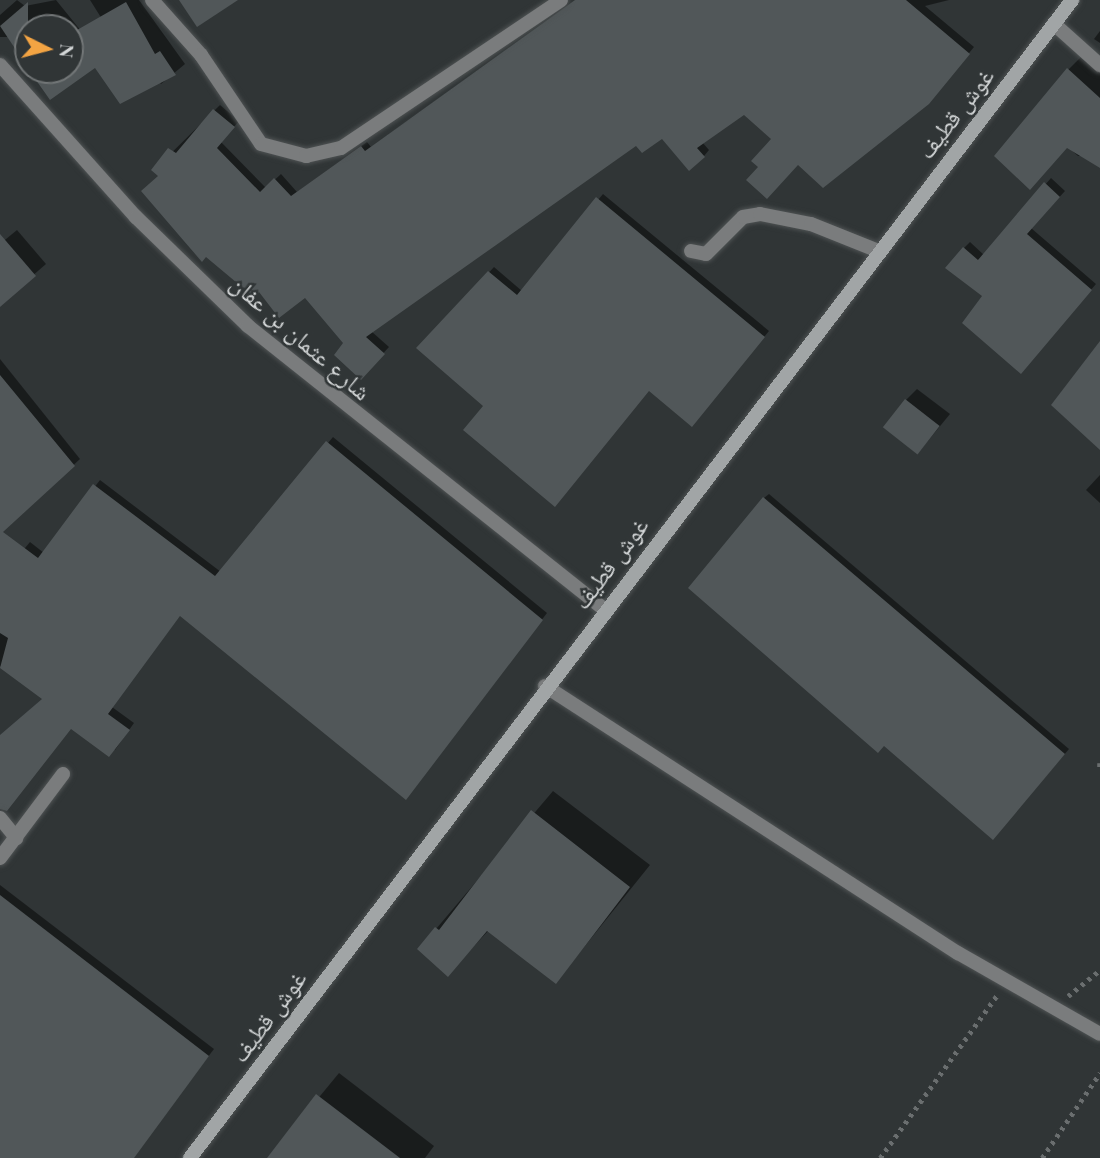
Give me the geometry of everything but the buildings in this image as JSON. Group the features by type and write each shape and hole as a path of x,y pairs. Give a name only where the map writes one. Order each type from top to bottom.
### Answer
{"main road":[{"name":"غوش قطيف","path":"190,1158 876,250 1072,0"}],"street":[{"path":"152,0 201,55 261,144 306,156 341,148 561,0"},
{"path":"1054,24 1100,65"},
{"name":"شارع عثمان بن عفان","path":"0,65 136,217 248,326 604,609"},
{"path":"691,251 706,254 743,217 760,214 811,223 876,250"},
{"path":"545,686 1008,980 1100,1034"},
{"path":"0,858 63,774"},
{"path":"0,818 16,838"}],"path":[{"path":"1100,763 1100,769"},
{"path":"1055,1007 1100,970"},
{"path":"880,1158 1008,980"},
{"path":"1042,1158 1100,1073"}]}
